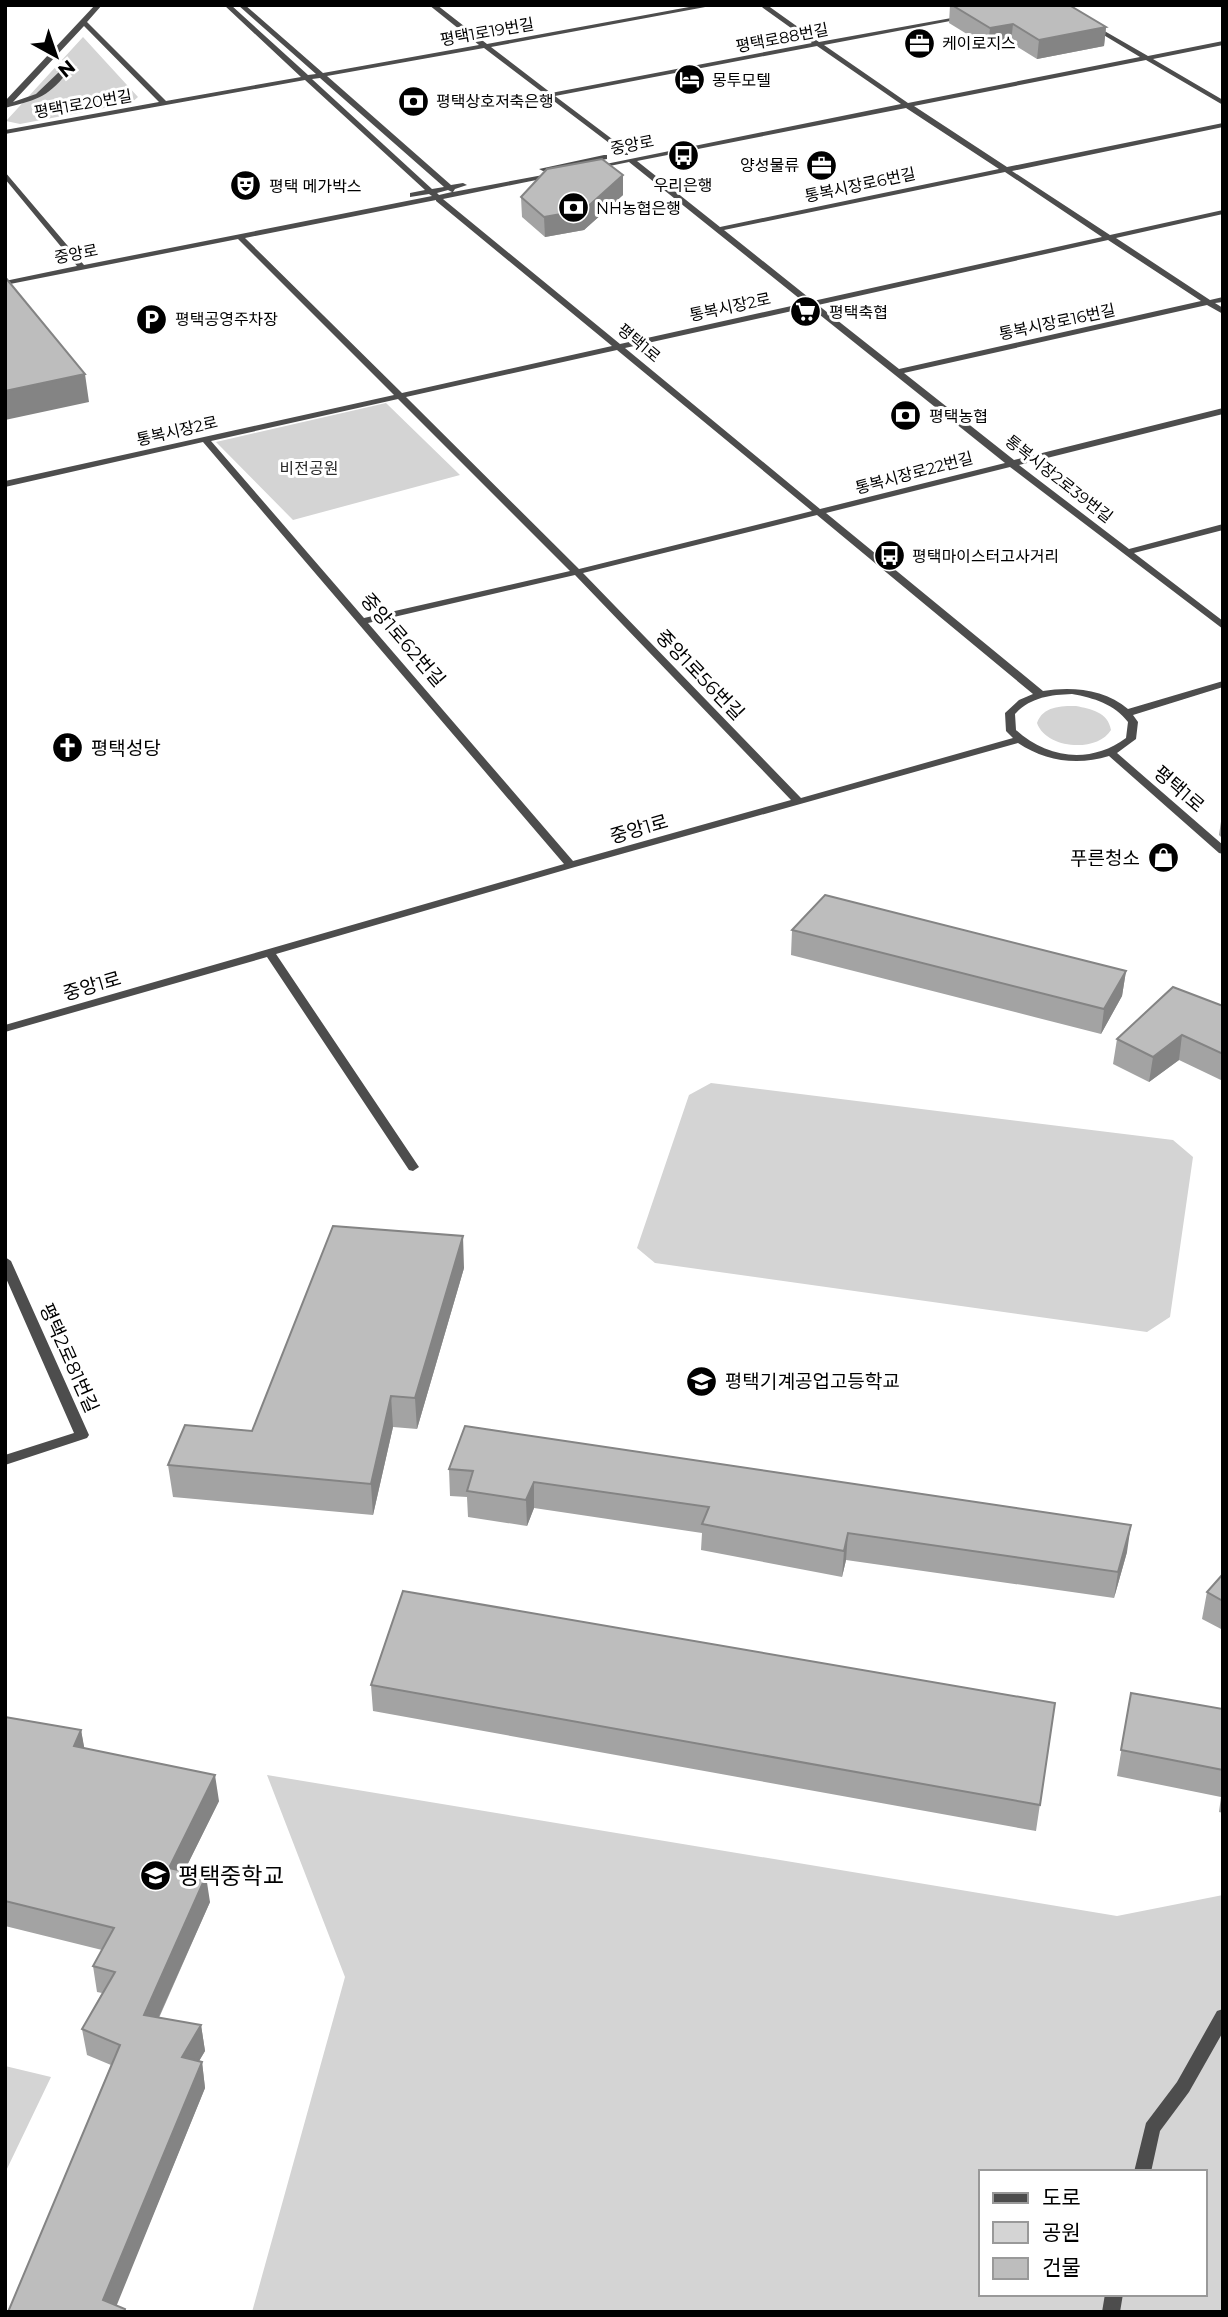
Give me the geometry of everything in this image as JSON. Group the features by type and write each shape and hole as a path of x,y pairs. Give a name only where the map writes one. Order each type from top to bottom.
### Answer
{"street":[{"path":"5,105 99,5"},
{"name":"평택1로","path":"227,5 439,199 1040,694"},
{"path":"241,5 457,195"},
{"path":"432,5 628,156 812,304"},
{"name":"평택1로19번길","path":"308,79 713,5"},
{"path":"762,5 899,100 1223,312"},
{"name":"평택로88번길","path":"549,95 981,13"},
{"path":"1081,19 1223,103"},
{"name":"평택1로20번길","path":"84,22 165,104"},
{"name":"중앙로","path":"5,283 79,264 449,188 908,105 1223,36"},
{"name":"중앙로","path":"5,275 240,237 439,199 628,156 899,100 1223,43"},
{"path":"5,105 34,100 46,93 64,73"},
{"name":"평택1로20번길","path":"5,132 308,79"},
{"name":"통복시장로6번길","path":"720,229 1223,124"},
{"path":"5,174 79,264"},
{"name":"통복시장2로","path":"5,484 617,345 1223,212"},
{"path":"240,237 395,395"},
{"name":"통복시장로16번길","path":"897,372 1223,299"},
{"name":"통복시장2로39번길","path":"812,304 1010,462 1223,626"},
{"name":"중앙1로56번길","path":"395,395 576,572 799,802"},
{"name":"통복시장로22번길","path":"818,513 1010,462 1223,411"},
{"name":"중앙1로62번길","path":"205,439 571,865"},
{"path":"364,621 818,513"},
{"path":"1128,552 1223,527"},
{"path":"1127,713 1223,684"},
{"path":"1072,691 1089,694 1118,705 1127,713 1133,722 1131,739 1111,753 1079,758 1044,753 1018,740 1011,731 1010,713 1027,699 1040,694 1072,691"},
{"name":"중앙1로","path":"5,1029 571,865 1018,740"},
{"name":"평택1로","path":"1111,753 1223,851"},
{"path":"269,952 413,1167"},
{"name":"평택2로81번길","path":"5,1261 82,1435 5,1460"},
{"path":"1142,2170 1152,2128 1184,2087 1223,2016"}],"green space":[{"path":"83,37 138,97 131,103 20,124 6,121"},
{"name":"비전공원","path":"386,403 460,475 293,520 216,442"},
{"path":"1076,706 1103,715 1111,730 1095,742 1084,745 1061,743 1042,732 1037,723 1044,713 1059,707"},
{"path":"711,1083 1173,1140 1193,1157 1170,1317 1147,1332 655,1263 637,1248 689,1095"},
{"path":"267,1775 1117,1916 1223,1895 1223,2312 252,2312 345,1977"},
{"path":"5,2066 51,2077 5,2173"}],"building":[{"path":"952,5 1069,5 1106,27 1039,40 1013,24 990,28"},
{"path":"602,159 623,175 584,210 544,217 521,197 547,169"},
{"path":"5,277 85,374 5,391"},
{"path":"825,895 1126,971 1104,1009 792,930"},
{"path":"1173,987 1223,1006 1223,1054 1182,1035 1153,1057 1117,1039"},
{"path":"333,1226 463,1236 415,1398 391,1396 371,1484 168,1465 185,1425 252,1431"},
{"path":"465,1426 1131,1525 1118,1572 848,1533 844,1551 702,1524 709,1507 534,1482 526,1500 467,1491 473,1471 449,1469"},
{"path":"1223,1574 1223,1601 1207,1592"},
{"path":"403,1591 1055,1703 1040,1805 371,1685"},
{"path":"1131,1693 1223,1709 1223,1770 1121,1750"},
{"path":"5,1717 81,1730 74,1746 215,1775 169,1868 206,1876 144,2015 201,2025 182,2057 202,2062 103,2300 125,2309 124,2312 8,2312 120,2045 82,2029 115,1972 93,1966 114,1928 5,1901"}],"place":[{"name":"케이로지스","path":"919,43"},
{"name":"몽투모텔","path":"689,80"},
{"name":"평택상호저축은행","path":"413,101"},
{"name":"우리은행","path":"683,156"},
{"name":"양성물류","path":"822,165"},
{"name":"평택 메가박스","path":"246,186"},
{"name":"NH농협은행","path":"573,208"},
{"name":"평택축협","path":"806,312"},
{"name":"평택공영주차장","path":"152,319"},
{"name":"평택농협","path":"906,416"},
{"name":"평택마이스터고사거리","path":"889,556"},
{"name":"평택성당","path":"68,748"},
{"name":"푸른청소","path":"1163,858"},
{"name":"평택기계공업고등학교","path":"702,1381"},
{"name":"평택중학교","path":"155,1876"}]}
